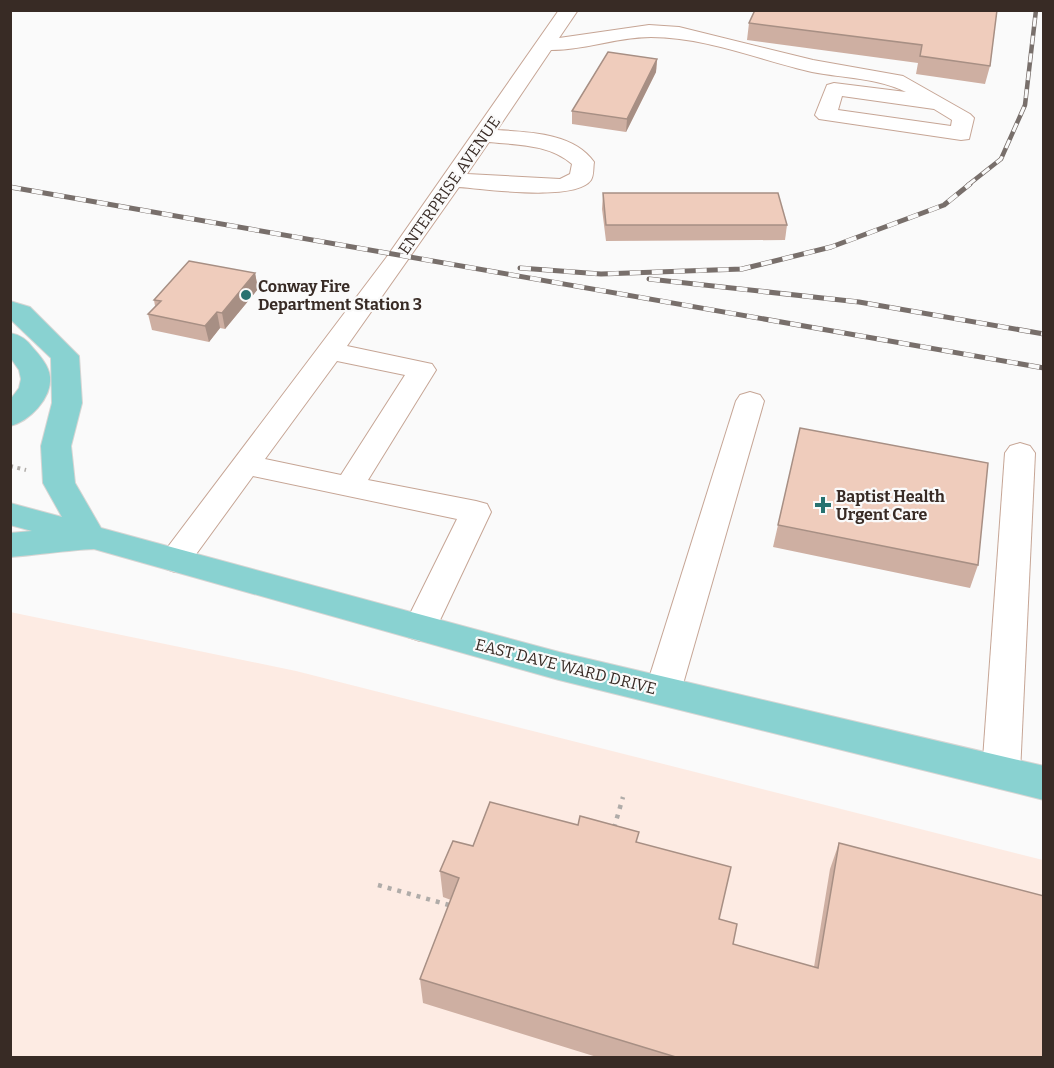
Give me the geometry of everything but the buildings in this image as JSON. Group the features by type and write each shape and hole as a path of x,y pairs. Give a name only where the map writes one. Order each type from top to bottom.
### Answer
{"main road":[{"path":"10,309 20,313 65,356 67,403 56,446 59,483 91,538 10,545"},
{"path":"10,341 28,356 37,375 30,400 10,417"},
{"name":"EAST DAVE WARD DRIVE","path":"10,514 420,628 663,691 1044,783"}],"street":[{"name":"ENTERPRISE AVENUE","path":"175,560 330,351 569,10"},
{"path":"546,44 570,45 649,32 679,33 813,66 896,80 938,103 963,118 961,134 826,115 834,89 938,103"},
{"path":"452,180 563,186 581,178 583,162 572,150 550,144 483,135"},
{"path":"330,351 422,370 348,487"},
{"path":"663,691 750,401"},
{"path":"1001,773 1020,453"},
{"path":"246,465 476,512 420,628"}],"path":[{"path":"10,465 30,471"},
{"path":"611,840 623,797"},
{"path":"378,885 449,905 452,900"}],"shaded area":[{"path":"10,612 296,671 1043,860 1043,1057 11,1057"}],"railway":[{"path":"968,185 1001,159 1025,105 1036,10"},
{"path":"520,268 601,274 742,269 831,247 944,205 970,184"},
{"path":"10,187 1044,368"},
{"path":"649,279 859,302 1044,334"}],"place":[{"name":"Conway Fire Department Station 3","path":"246,295"},
{"name":"Baptist Health Urgent Care","path":"823,505"}]}
